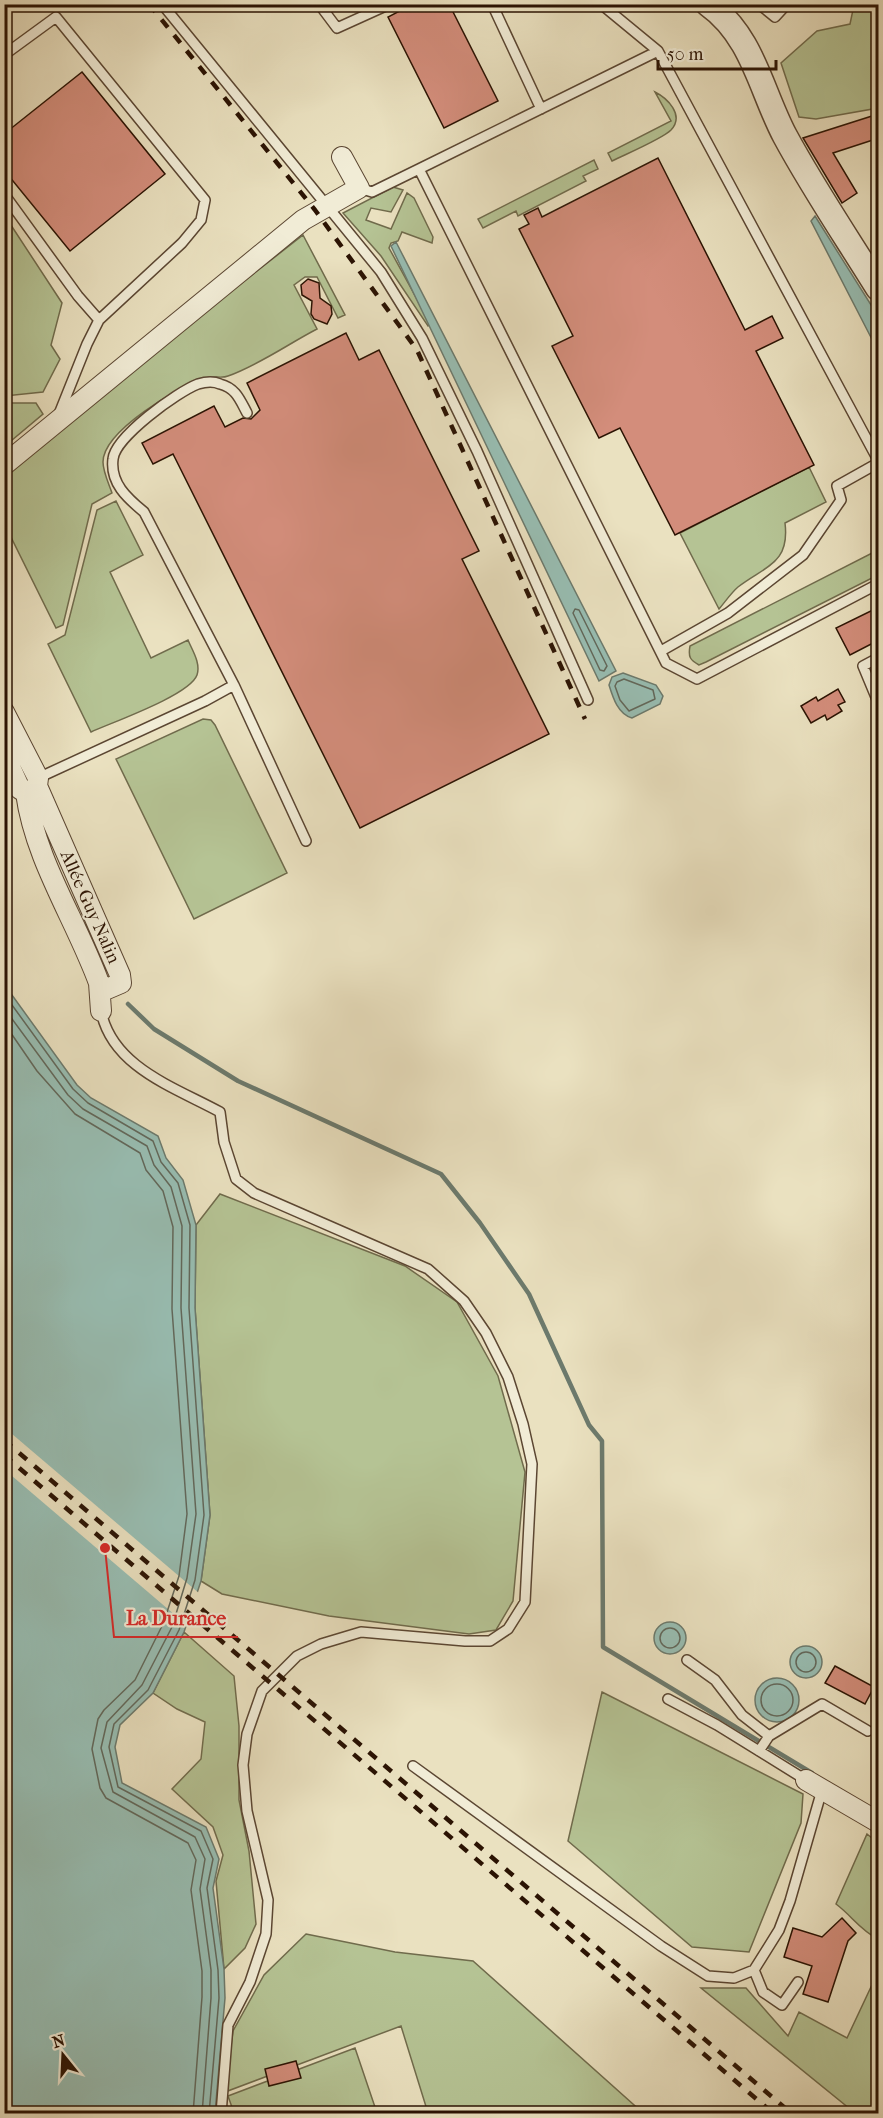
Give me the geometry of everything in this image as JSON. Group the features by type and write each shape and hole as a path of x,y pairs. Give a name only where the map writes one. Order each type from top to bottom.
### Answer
{"street":[{"path":"708,4 732,26 755,64 784,135 879,288"},
{"path":"4,465 303,220 359,188 342,157"},
{"name":"Allée Guy Nalin","path":"4,712 34,786 29,814 49,869 99,983 100,1011"},
{"name":"Allée Guy Nalin","path":"4,754 20,789 34,786"},
{"path":"814,1785 879,1822"}],"lane":[{"path":"162,4 381,272 422,338 477,451 588,700"},
{"path":"319,4 338,28 376,7 390,4"},
{"path":"492,4 541,109"},
{"path":"601,4 658,51 879,462 837,486 842,500 803,555 728,613 661,651"},
{"path":"759,4 775,17 787,4"},
{"path":"4,56 56,17 205,200 201,220 182,243 99,320 56,422"},
{"path":"359,188 372,192 658,51"},
{"path":"419,169 666,663 697,679 879,584"},
{"path":"4,194 78,296 99,320"},
{"path":"247,413 238,394 231,388 218,383 196,385 149,416 121,441 112,461 122,494 144,512 234,685 275,770 306,842"},
{"path":"879,658 863,666 879,702"},
{"path":"34,786 234,685"},
{"path":"100,1011 105,1031 117,1049 138,1067 219,1112 224,1142 236,1179 254,1193 428,1269 464,1301 486,1333 508,1377 523,1424 532,1464 525,1602 508,1629 490,1641 361,1632 321,1644 297,1656 262,1691 247,1734 243,1765 247,1811 268,1900 266,1934 250,1982 228,2025 221,2114"},
{"path":"687,1660 715,1680 742,1715 769,1736"},
{"path":"413,1766 661,1946 708,1976 734,1978 754,1970 779,1930 790,1901 814,1785 717,1725 668,1699"},
{"path":"759,1751 769,1736 822,1704 868,1731"},
{"path":"754,1970 764,1992 782,2005 798,1983"}],"green space":[{"path":"854,5 878,5 878,108 816,119 799,117 781,63 817,31 850,24"},
{"path":"655,92 665,98 673,108 675,124 660,138 612,161 608,153 671,121"},
{"path":"594,160 598,169 583,176 586,181 518,216 516,211 483,228 478,219"},
{"path":"393,187 403,190 391,212 371,208 366,220 391,229 407,193 414,198 433,237 432,243 402,232 398,241 391,243 389,248 430,323 428,326 381,256 343,213"},
{"path":"5,216 62,303 51,345 60,359 43,392 5,396"},
{"path":"303,235 345,315 338,318 317,277 305,277 294,285 317,329 240,371 225,377 209,377 179,390 144,411 115,437 106,450 103,462 112,493 92,504 63,625 56,628 5,525 5,477 216,303"},
{"path":"5,403 36,403 43,414 5,446"},
{"path":"809,467 826,502 785,523 784,547 774,563 738,587 719,609 680,533"},
{"path":"116,501 143,555 110,572 151,658 188,640 198,670 191,683 181,691 91,732 48,644 65,635 97,510"},
{"path":"878,550 878,575 706,662 699,665 690,658 690,646"},
{"path":"203,719 211,720 215,725 287,873 194,919 116,759"},
{"path":"220,1194 405,1266 457,1302 498,1376 525,1472 513,1601 496,1630 469,1634 329,1616 222,1594 201,1581 210,1515 195,1308 196,1225"},
{"path":"184,1632 234,1676 239,1726 239,1800 249,1851 256,1924 245,1948 224,1969 216,1881 223,1855 213,1827 172,1789 201,1759 205,1722 177,1709 153,1693"},
{"path":"602,1692 803,1794 801,1823 749,1952 692,1947 568,1841"},
{"path":"867,1834 878,1843 878,1939 836,1904"},
{"path":"306,1934 395,1952 473,1961 643,2113 428,2113 401,2026 225,2092 233,2031 264,1975"},
{"path":"878,1972 878,2113 855,2113 701,1988 746,1988 788,2036 799,2012 847,2038"},
{"path":"355,2048 377,2113 234,2113 228,2096"}],"water":[{"path":"815,216 878,316 878,351 811,221"},
{"path":"396,242 616,671 599,681 391,246"},
{"path":"623,673 656,685 663,696 660,704 632,718 623,713 614,700 609,685 612,677"},
{"path":"4,984 77,1085 91,1098 158,1136 166,1158 183,1180 196,1225 195,1308 210,1515 201,1581 184,1632 153,1693 120,1725 115,1747 122,1783 206,1827 219,1859 213,1888 224,1969 225,1998 215,2113 5,2113"},
{"path":"670,1622 681,1627 686,1638 681,1649 670,1654 659,1649 654,1638 659,1627"},
{"path":"806,1646 818,1650 822,1662 818,1674 806,1678 794,1674 790,1662 794,1650"},
{"path":"777,1678 792,1685 799,1700 792,1715 777,1722 762,1715 755,1700 762,1685"}],"pier":[{"path":"5,1428 200,1594 189,1627 5,1470"}],"building":[{"path":"413,4 449,4 498,101 444,128 388,17"},
{"path":"82,72 165,174 70,251 4,170 4,134"},
{"path":"872,116 879,138 833,153 857,193 842,203 803,138"},
{"path":"658,158 745,330 772,316 783,338 756,351 814,465 675,535 620,428 599,438 552,346 573,336 519,229 529,224 524,215 538,208 542,217"},
{"path":"308,279 319,283 320,298 331,306 332,314 327,324 314,319 311,314 312,301 302,295 301,285"},
{"path":"346,333 359,360 379,350 479,551 462,559 549,734 360,828 173,454 153,464 142,443 214,406 225,427 243,418 251,419 260,410 247,383"},
{"path":"879,607 879,640 850,655 836,628"},
{"path":"838,689 845,702 838,705 842,711 827,720 825,715 811,723 801,706 816,697 818,701"},
{"path":"835,1666 874,1687 865,1704 825,1683"},
{"path":"842,1918 856,1933 848,1941 828,2002 803,1994 812,1966 784,1957 793,1928 822,1937"},
{"path":"296,2061 301,2078 269,2086 265,2069"}],"waterway":[{"path":"128,1004 154,1029 238,1081 441,1174 480,1223 529,1294 589,1425 602,1441 603,1647 812,1773"}],"railway":[{"path":"149,4 315,210 417,350 585,719"},
{"path":"4,1440 792,2114"},
{"path":"4,1455 774,2114"}],"place":[{"name":"La Durance","path":"105,1548"}]}
